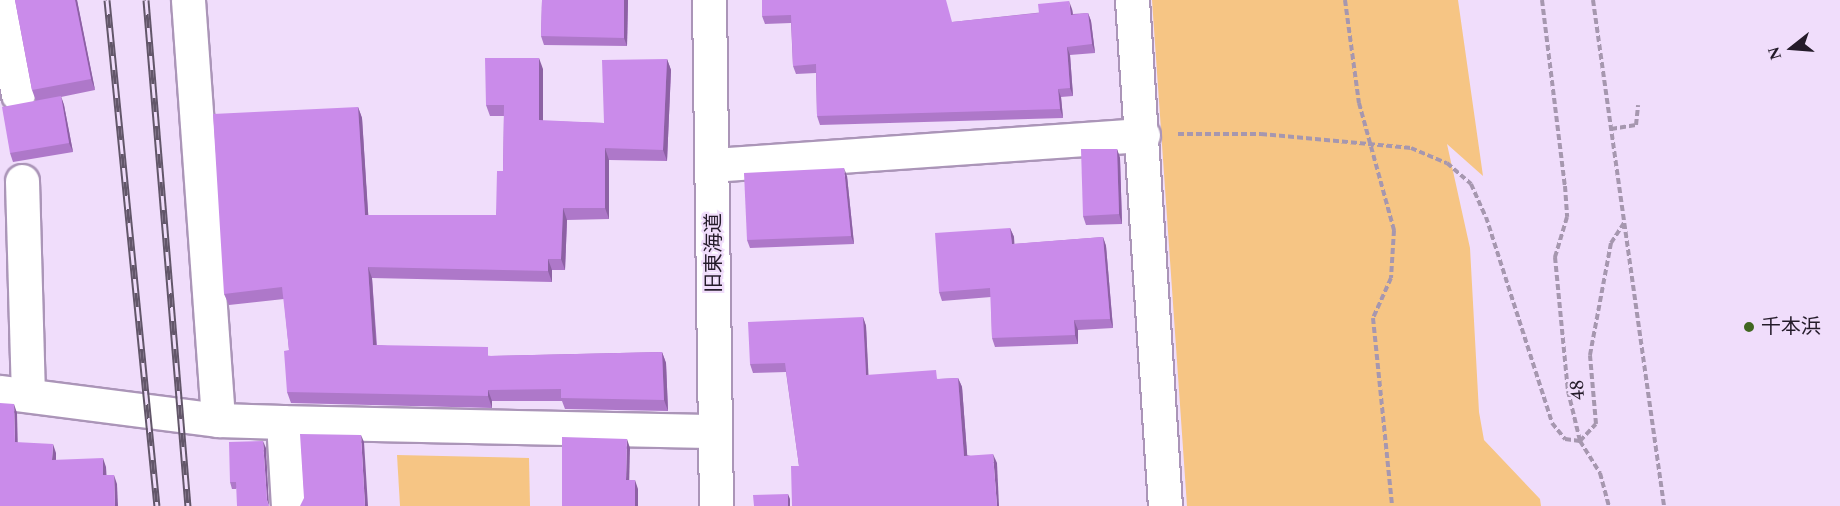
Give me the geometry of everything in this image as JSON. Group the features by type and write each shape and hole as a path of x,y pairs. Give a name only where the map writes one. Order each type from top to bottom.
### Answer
{"street":[{"path":"0,0 18,94"},
{"path":"188,0 218,420"},
{"name":"旧東海道","path":"709,0 716,506"},
{"path":"1132,0 1143,135 1165,506"},
{"path":"713,165 1143,135"},
{"path":"22,181 14,393 218,420 715,431"},
{"path":"283,422 288,506"}],"path":[{"path":"1346,0 1359,103 1374,146 1394,230 1391,278 1373,318 1392,506"},
{"path":"1542,0 1566,196 1567,217 1555,257 1568,391 1580,441 1599,473 1609,506"},
{"path":"1593,0 1664,506"},
{"path":"1611,129 1636,126 1638,105"},
{"name":"48","path":"1143,135 1261,134 1411,148 1447,163 1471,184 1486,217 1552,423 1565,439 1580,441 1596,424 1590,355 1611,243 1624,223"}],"shaded area":[{"path":"1152,0 1458,0 1483,176 1447,144 1470,248 1479,412 1484,440 1540,499 1541,506 1187,506"},
{"path":"397,455 529,458 530,506 400,506"}],"building":[{"path":"15,0 75,0 91,79 32,90"},
{"path":"542,0 624,0 624,38 541,36"},
{"path":"762,0 946,0 952,22 1039,13 1038,4 1069,1 1071,15 1088,13 1092,44 1067,47 1070,88 1058,89 1060,109 817,116 816,64 793,66 791,15 762,16"},
{"path":"485,58 539,58 539,120 604,123 602,60 667,59 663,150 605,148 605,208 563,208 561,259 548,259 548,271 368,267 373,345 488,347 488,356 662,352 664,400 561,398 561,389 488,390 488,396 287,392 284,351 289,350 282,287 224,294 213,114 358,107 365,215 496,215 497,171 503,171 504,105 486,105"},
{"path":"61,96 69,143 10,153 2,107"},
{"path":"1081,149 1117,149 1119,214 1083,216"},
{"path":"844,168 851,236 747,240 744,173"},
{"path":"1010,228 1012,244 1103,237 1110,319 1074,320 1075,335 992,338 990,288 939,292 935,233"},
{"path":"863,317 866,375 936,370 937,379 958,378 964,456 993,454 997,506 792,506 791,466 799,466 785,363 750,364 748,322"},
{"path":"0,403 14,404 15,442 53,444 52,460 103,458 103,475 114,475 115,506 0,506"},
{"path":"300,434 361,435 365,506 300,506 304,498"},
{"path":"562,437 627,439 626,480 635,480 635,506 562,506"},
{"path":"263,441 269,506 237,506 236,482 230,482 229,442"},
{"path":"788,494 788,506 754,506 753,495"}],"railway":[{"path":"107,0 157,506"},
{"path":"146,0 188,506"}],"place":[{"name":"千本浜","path":"1749,327"}]}
